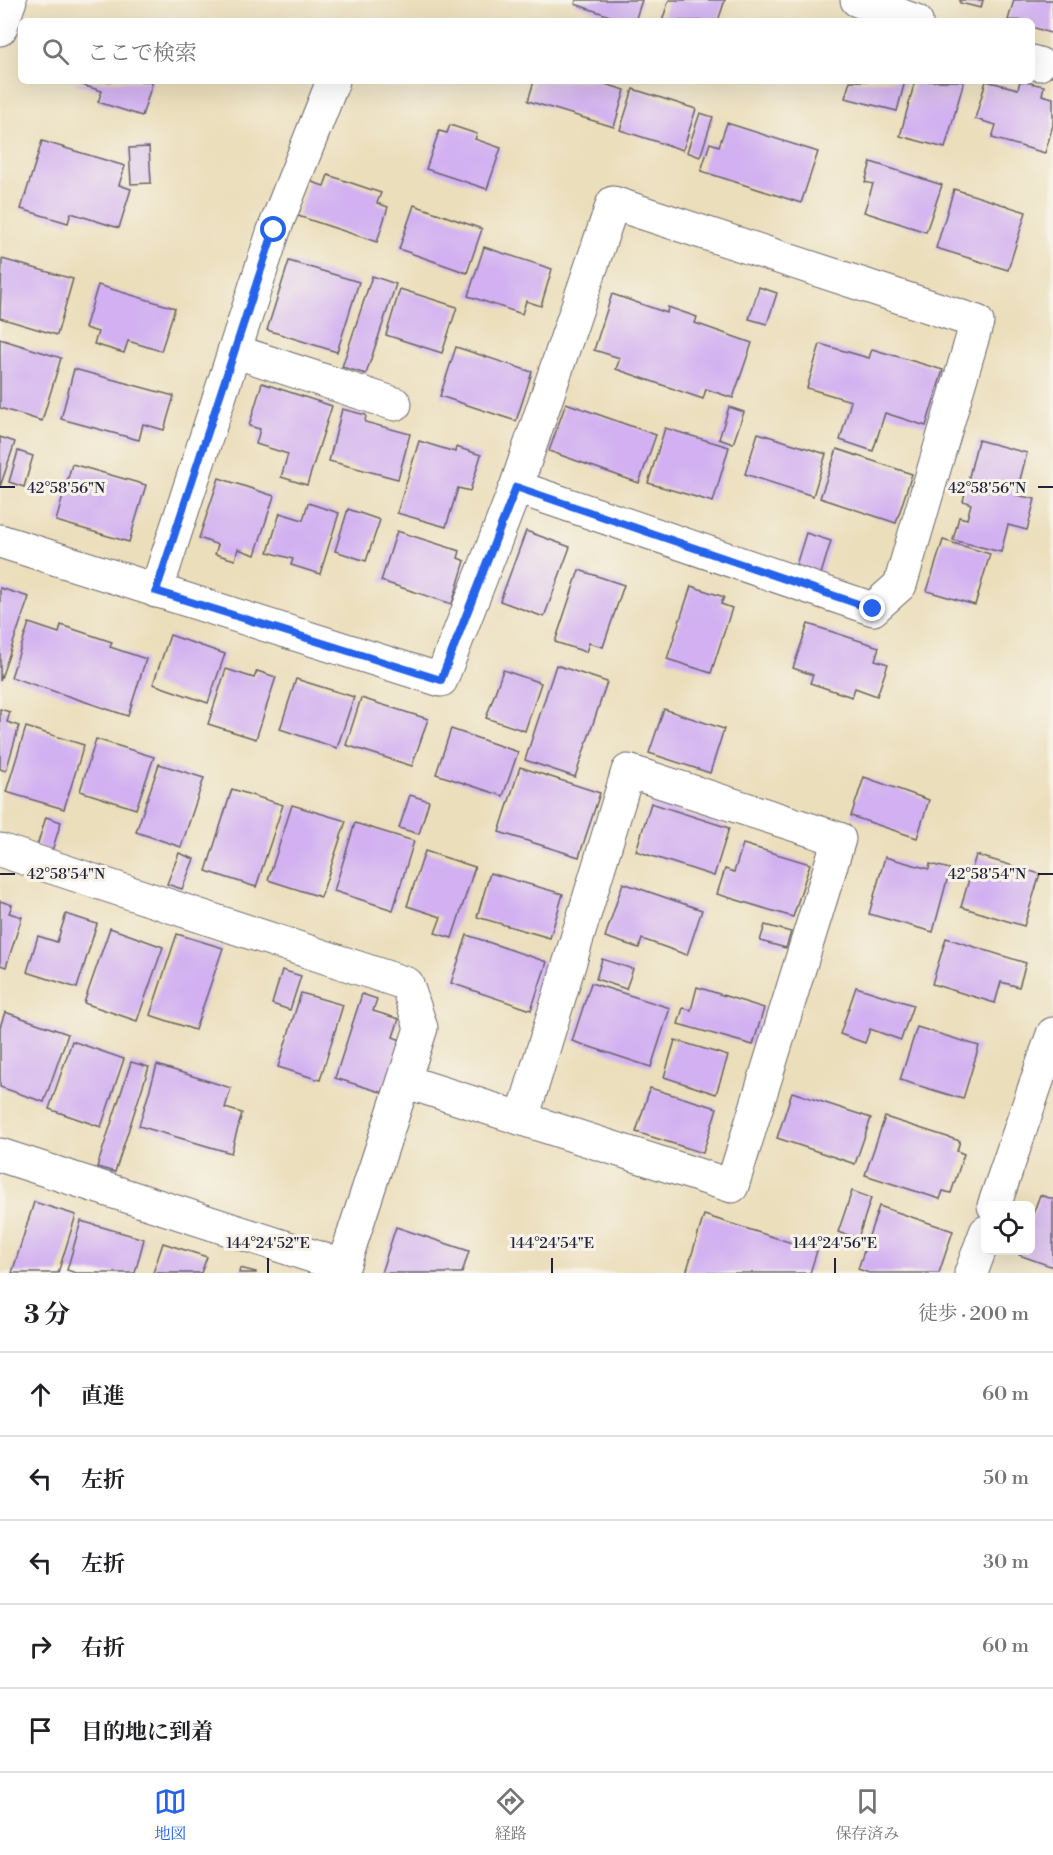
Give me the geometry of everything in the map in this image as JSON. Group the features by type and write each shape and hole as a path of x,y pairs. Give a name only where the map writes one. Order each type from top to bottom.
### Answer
{"street":[{"path":"0,29 10,0"},
{"path":"857,0 908,18"},
{"path":"156,591 274,230 332,84"},
{"path":"0,541 441,680 516,487 613,203 977,322 900,585 873,609 516,487"},
{"path":"234,351 394,404"},
{"path":"404,1081 522,1119 732,1186 839,839 628,771 522,1119"},
{"path":"0,850 407,984 421,1028 342,1270 0,1155"},
{"path":"996,1201 1053,1034"},
{"path":"971,1273 981,1246"}],"building":[{"path":"576,0 642,0 636,18 615,18 575,4"},
{"path":"669,0 725,0 719,18 663,18"},
{"path":"960,0 983,0 981,8 960,3"},
{"path":"1014,0 1053,0 1053,34 1035,28 1035,18 1009,18"},
{"path":"79,84 152,84 142,116 98,102 102,91"},
{"path":"533,84 605,84 625,90 614,127 528,101"},
{"path":"849,84 904,84 897,111 845,98"},
{"path":"914,84 963,84 945,148 900,136"},
{"path":"985,84 998,84 1018,89 1019,84 1034,84 1044,86 1042,95 1053,98 1053,125 1045,153 992,138 996,125 975,119"},
{"path":"633,89 696,109 683,150 620,130"},
{"path":"700,113 713,117 700,157 687,152"},
{"path":"727,123 818,152 801,203 701,171 710,143 719,146"},
{"path":"450,125 477,134 475,139 501,148 487,189 426,169 439,131 447,133"},
{"path":"42,141 125,166 119,185 131,189 119,228 71,213 68,223 21,209"},
{"path":"149,147 151,183 131,184 129,148"},
{"path":"871,162 942,185 926,232 864,212 873,184 865,182"},
{"path":"328,175 381,193 377,203 388,207 377,242 298,216 309,181 324,186"},
{"path":"954,189 1026,212 1008,270 936,248"},
{"path":"414,205 482,229 467,273 399,249"},
{"path":"484,247 552,269 541,306 526,301 522,314 468,296"},
{"path":"2,259 73,279 57,335 0,318"},
{"path":"289,261 359,282 337,352 267,330"},
{"path":"372,276 396,284 366,374 342,367"},
{"path":"98,285 175,308 161,351 128,341 124,353 94,344 98,332 85,328"},
{"path":"759,287 777,293 767,324 749,319"},
{"path":"400,289 457,307 442,353 386,335"},
{"path":"612,294 667,313 668,307 697,317 695,323 752,343 733,398 706,389 703,399 616,369 620,358 594,350"},
{"path":"0,339 61,358 42,421 0,408"},
{"path":"820,344 869,358 872,349 943,370 926,426 885,413 873,451 840,440 851,401 807,388"},
{"path":"456,347 532,372 516,421 440,396"},
{"path":"74,369 174,396 164,430 143,424 139,440 61,419"},
{"path":"262,383 332,406 307,485 281,477 288,454 256,444 260,429 249,426"},
{"path":"566,403 656,435 639,483 549,451"},
{"path":"729,407 744,412 733,444 719,439"},
{"path":"342,409 366,415 365,422 410,434 398,479 329,461"},
{"path":"665,428 729,447 713,502 648,483"},
{"path":"758,433 826,454 813,496 745,474"},
{"path":"0,437 15,442 0,487"},
{"path":"978,440 1027,453 1016,495 1035,499 1027,530 1008,525 1001,552 953,540 959,517 967,519 971,504 963,501"},
{"path":"419,441 455,452 456,447 481,455 470,491 458,488 446,527 397,513"},
{"path":"837,449 912,474 896,523 820,498"},
{"path":"18,451 33,456 24,487 9,482"},
{"path":"72,464 146,485 129,542 56,521"},
{"path":"219,478 274,496 255,555 238,549 235,560 215,554 218,545 199,538"},
{"path":"308,503 339,513 320,574 291,565 293,559 268,552 280,513 303,520"},
{"path":"348,509 380,520 366,561 335,551"},
{"path":"397,531 460,551 458,558 465,561 452,604 381,581"},
{"path":"526,531 570,547 544,617 500,601"},
{"path":"806,533 831,541 821,574 796,565"},
{"path":"943,540 990,554 975,605 927,591"},
{"path":"579,570 624,585 603,647 589,643 586,652 555,642"},
{"path":"691,586 724,597 721,604 732,608 711,673 667,659"},
{"path":"0,588 29,597 0,681"},
{"path":"29,623 59,633 61,625 112,642 110,647 146,659 128,716 11,677"},
{"path":"808,624 879,647 875,660 888,664 877,696 855,688 852,697 810,683 813,675 793,668"},
{"path":"170,635 225,654 208,703 153,684"},
{"path":"556,665 607,682 575,777 525,760"},
{"path":"226,669 254,678 257,671 276,677 256,739 208,724"},
{"path":"503,670 541,683 525,731 486,718"},
{"path":"296,679 354,697 337,748 280,729"},
{"path":"361,698 428,719 412,766 346,745"},
{"path":"0,709 10,712 7,722 19,726 6,771 0,769"},
{"path":"664,709 724,729 710,773 649,753"},
{"path":"26,727 84,745 64,809 6,792"},
{"path":"451,729 518,752 503,796 436,774"},
{"path":"96,739 154,757 136,809 80,791"},
{"path":"159,764 204,778 181,847 136,832"},
{"path":"520,767 600,793 579,857 499,832"},
{"path":"864,777 929,800 917,838 851,816"},
{"path":"232,789 283,805 256,887 206,871"},
{"path":"410,795 429,801 419,834 399,828"},
{"path":"651,803 729,828 714,876 636,851"},
{"path":"292,805 346,821 321,897 268,880"},
{"path":"46,817 61,822 52,851 37,846"},
{"path":"355,823 414,841 393,910 334,891"},
{"path":"743,844 810,864 793,917 717,894 725,869 734,872"},
{"path":"425,851 475,867 452,938 435,933 441,917 407,906"},
{"path":"179,853 194,859 182,889 167,884"},
{"path":"976,855 1040,874 1024,926 961,907"},
{"path":"885,857 929,869 930,864 950,869 933,932 869,914"},
{"path":"490,873 563,894 550,938 477,917"},
{"path":"623,883 702,910 687,955 642,939 639,948 605,937"},
{"path":"0,901 12,905 9,913 22,917 6,967 0,965"},
{"path":"66,914 97,924 77,988 27,972 38,936 57,942"},
{"path":"765,925 791,932 786,948 760,941"},
{"path":"110,928 163,947 137,1021 84,1003"},
{"path":"177,934 223,948 195,1030 150,1015"},
{"path":"467,935 547,962 531,1010 451,983"},
{"path":"946,938 1026,963 1019,987 1001,982 995,1003 932,984"},
{"path":"602,959 633,969 626,989 596,979"},
{"path":"282,970 301,976 290,1010 272,1004"},
{"path":"591,983 670,1008 651,1067 572,1041"},
{"path":"697,987 764,1008 753,1045 678,1024 683,1008 691,1010"},
{"path":"856,987 913,1005 901,1040 870,1029 865,1043 840,1034"},
{"path":"301,993 343,1005 320,1080 278,1067"},
{"path":"362,994 377,999 373,1011 399,1019 393,1037 401,1040 384,1093 335,1078"},
{"path":"5,1012 68,1034 44,1102 0,1087 0,1027"},
{"path":"917,1027 979,1046 963,1099 900,1080"},
{"path":"675,1040 728,1056 716,1094 664,1077"},
{"path":"72,1041 124,1059 101,1127 49,1109"},
{"path":"131,1062 149,1067 115,1172 97,1167"},
{"path":"157,1065 231,1088 225,1108 242,1113 231,1153 139,1126"},
{"path":"650,1088 717,1108 703,1153 636,1132"},
{"path":"792,1092 871,1118 855,1164 777,1138"},
{"path":"885,1117 960,1141 957,1151 964,1154 951,1193 943,1191 940,1199 865,1175"},
{"path":"852,1191 871,1198 858,1238 838,1232"},
{"path":"1040,1195 1053,1199 1053,1267 1019,1255 1035,1255 1035,1208"},
{"path":"34,1202 76,1215 58,1273 12,1273"},
{"path":"879,1206 953,1231 939,1273 869,1273 858,1269"},
{"path":"704,1215 817,1251 810,1273 686,1273"},
{"path":"81,1221 144,1239 135,1273 76,1273 67,1270"},
{"path":"396,1227 469,1251 462,1273 381,1273"},
{"path":"163,1243 207,1257 201,1273 153,1273"},
{"path":"240,1268 256,1272 256,1273 239,1273"}],"route":[{"path":"274,230 156,591 441,680 516,487 873,609"}]}
